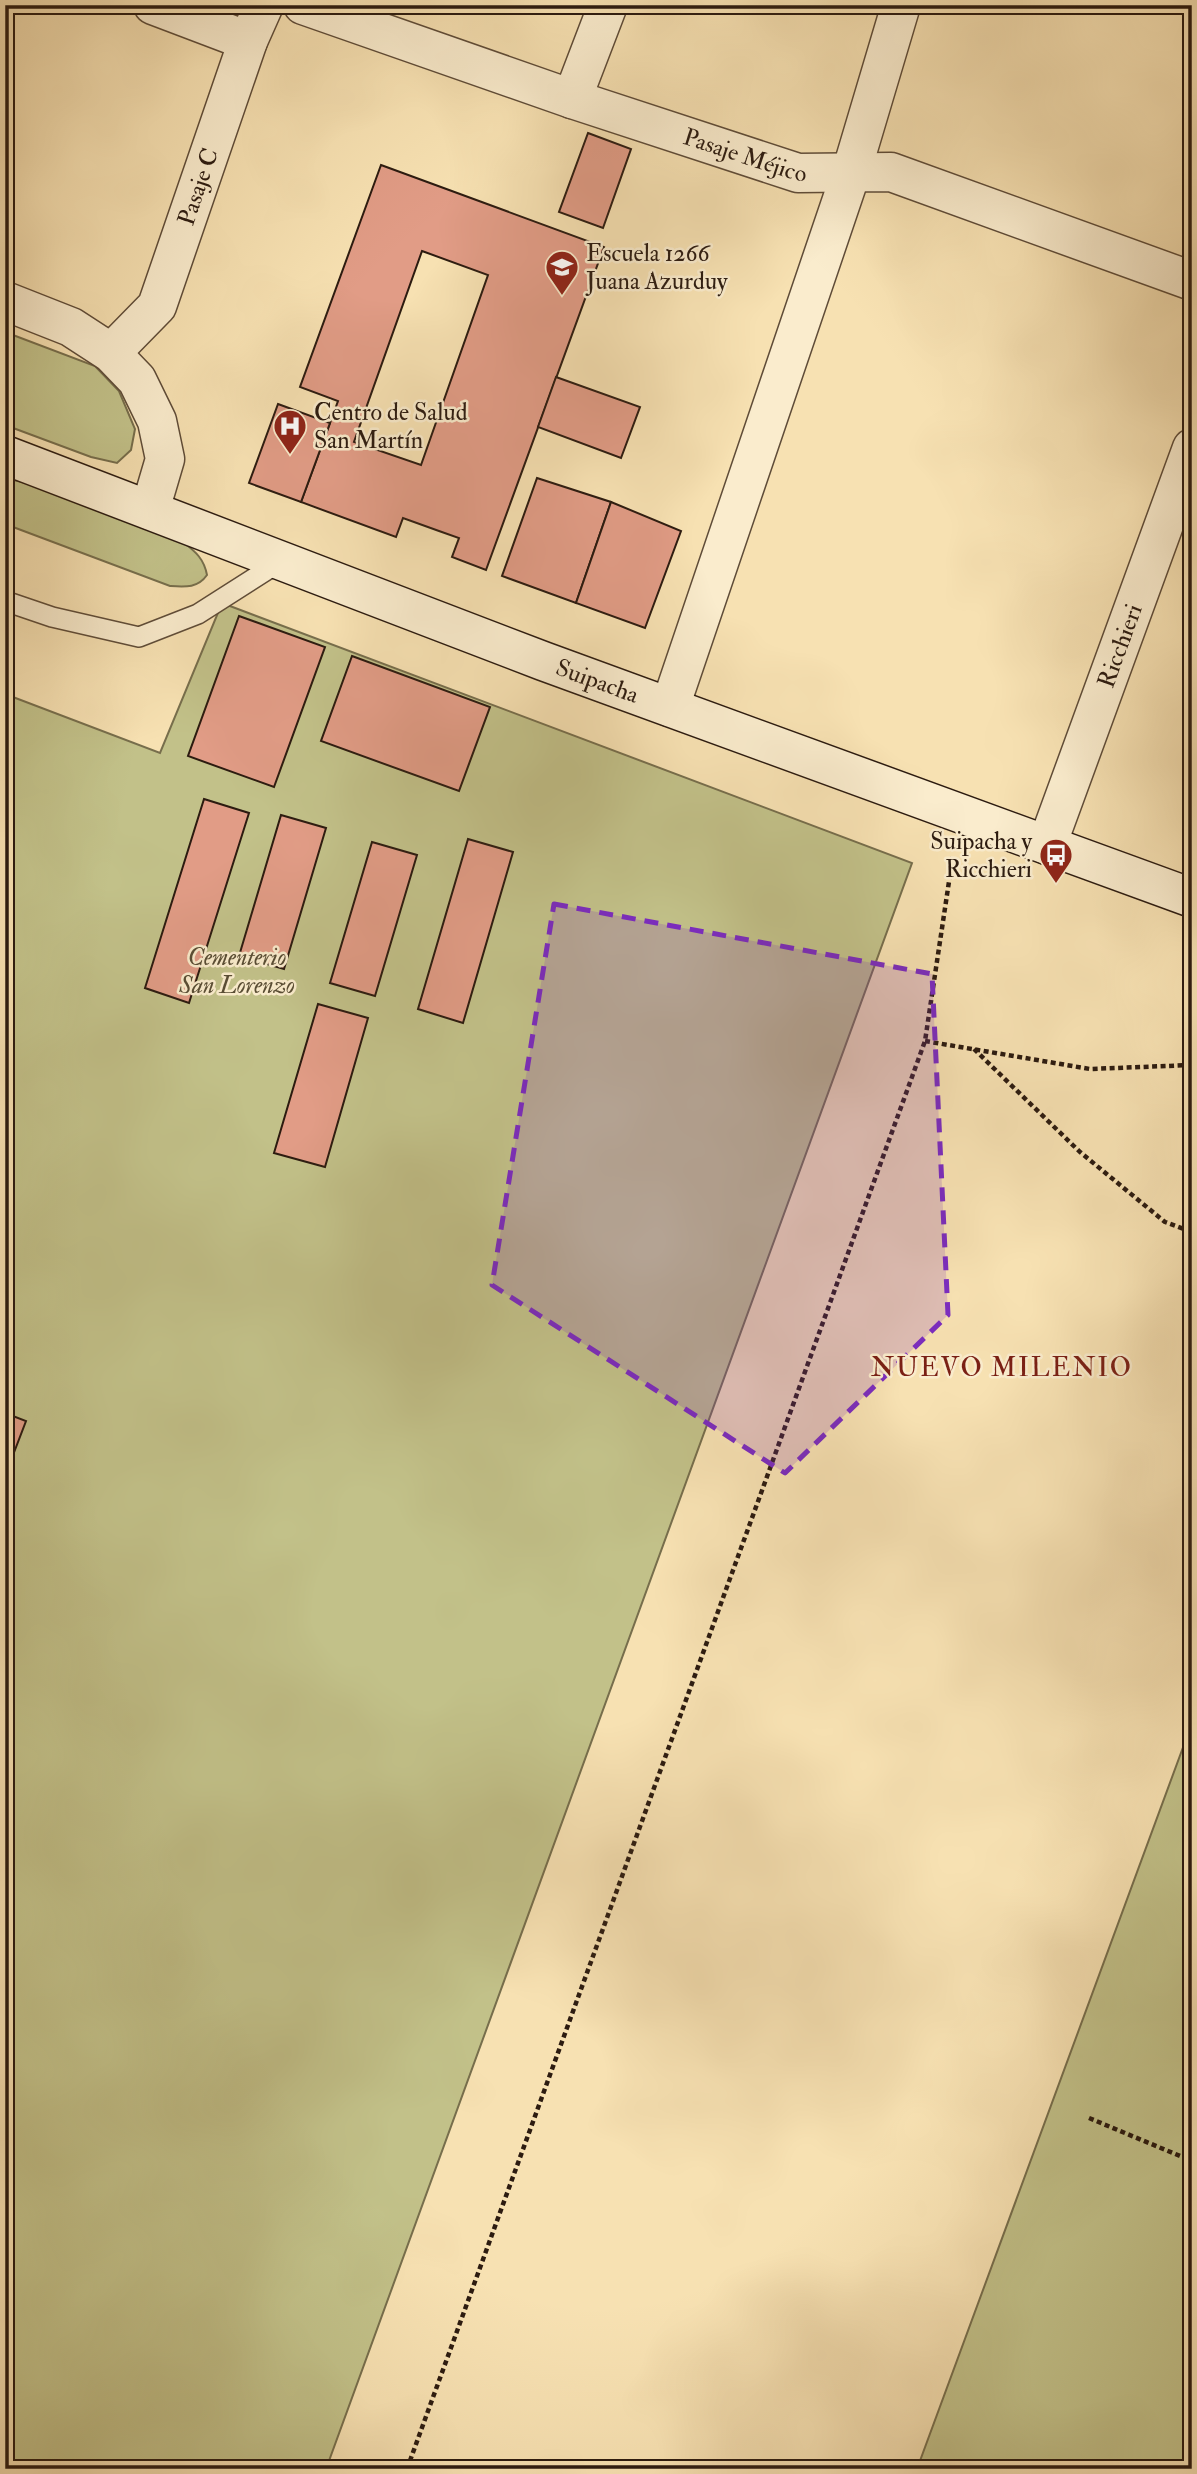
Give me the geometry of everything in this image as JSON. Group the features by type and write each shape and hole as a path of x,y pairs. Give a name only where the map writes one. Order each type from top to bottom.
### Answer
{"street":[{"path":"153,5 248,41"},
{"name":"Pasaje C","path":"111,353 157,306 248,41 264,5"},
{"name":"Pasaje Méjico","path":"303,5 572,99 798,173 891,172 1192,281"},
{"path":"572,99 608,5"},
{"path":"670,706 850,173 901,5"},
{"path":"5,301 71,327 111,353 137,380 157,421 164,459 150,510"},
{"name":"Ricchieri","path":"1047,845 1192,448"},
{"name":"Suipacha","path":"5,455 543,661 1192,898"}],"lane":[{"path":"5,601 52,617 139,637 198,614 281,561"}],"path":[{"path":"407,2469 925,1041 959,813"},
{"path":"925,1041 1090,1069 1192,1065"},
{"path":"974,1049 1090,1160 1165,1222 1192,1232"},
{"path":"1089,2118 1192,2161"}],"highlighted area":[{"path":"554,904 932,974 948,1315 785,1473 492,1285"}],"green space":[{"path":"5,332 95,366 119,391 135,429 131,450 117,463 91,457 5,425"},
{"path":"5,478 39,486 183,542 199,556 207,575 196,584 170,586 5,524"},
{"name":"Cementerio San Lorenzo","path":"222,603 912,863 326,2469 5,2469 5,694 160,753"},
{"path":"1192,1723 1192,2469 917,2469"}],"building":[{"path":"588,133 631,149 603,228 559,212"},
{"path":"381,165 604,247 486,570 452,557 459,538 403,518 396,537 301,502 338,401 300,387","holes":["422,251 488,275 421,465 354,442"]},
{"path":"556,377 640,407 621,458 538,427"},
{"path":"278,404 330,423 301,502 249,483"},
{"path":"537,478 611,502 576,603 502,576"},
{"path":"611,502 681,531 645,628 576,603"},
{"path":"239,616 325,647 274,787 188,756"},
{"path":"352,656 490,707 459,791 321,741"},
{"path":"204,799 249,813 189,1003 145,988"},
{"path":"281,815 326,828 284,969 239,956"},
{"path":"468,839 513,852 463,1023 418,1009"},
{"path":"372,842 417,855 375,996 330,983"},
{"path":"318,1004 368,1018 325,1167 274,1153"},
{"path":"5,1413 26,1421 5,1476"}],"place":[{"name":"Escuela 1266 Juana Azurduy","path":"562,297"},
{"name":"Centro de Salud San Martín","path":"290,456"},
{"name":"Suipacha y Ricchieri","path":"1056,885"}],"district":[{"name":"NUEVO MILENIO","path":"1002,1368"}]}
